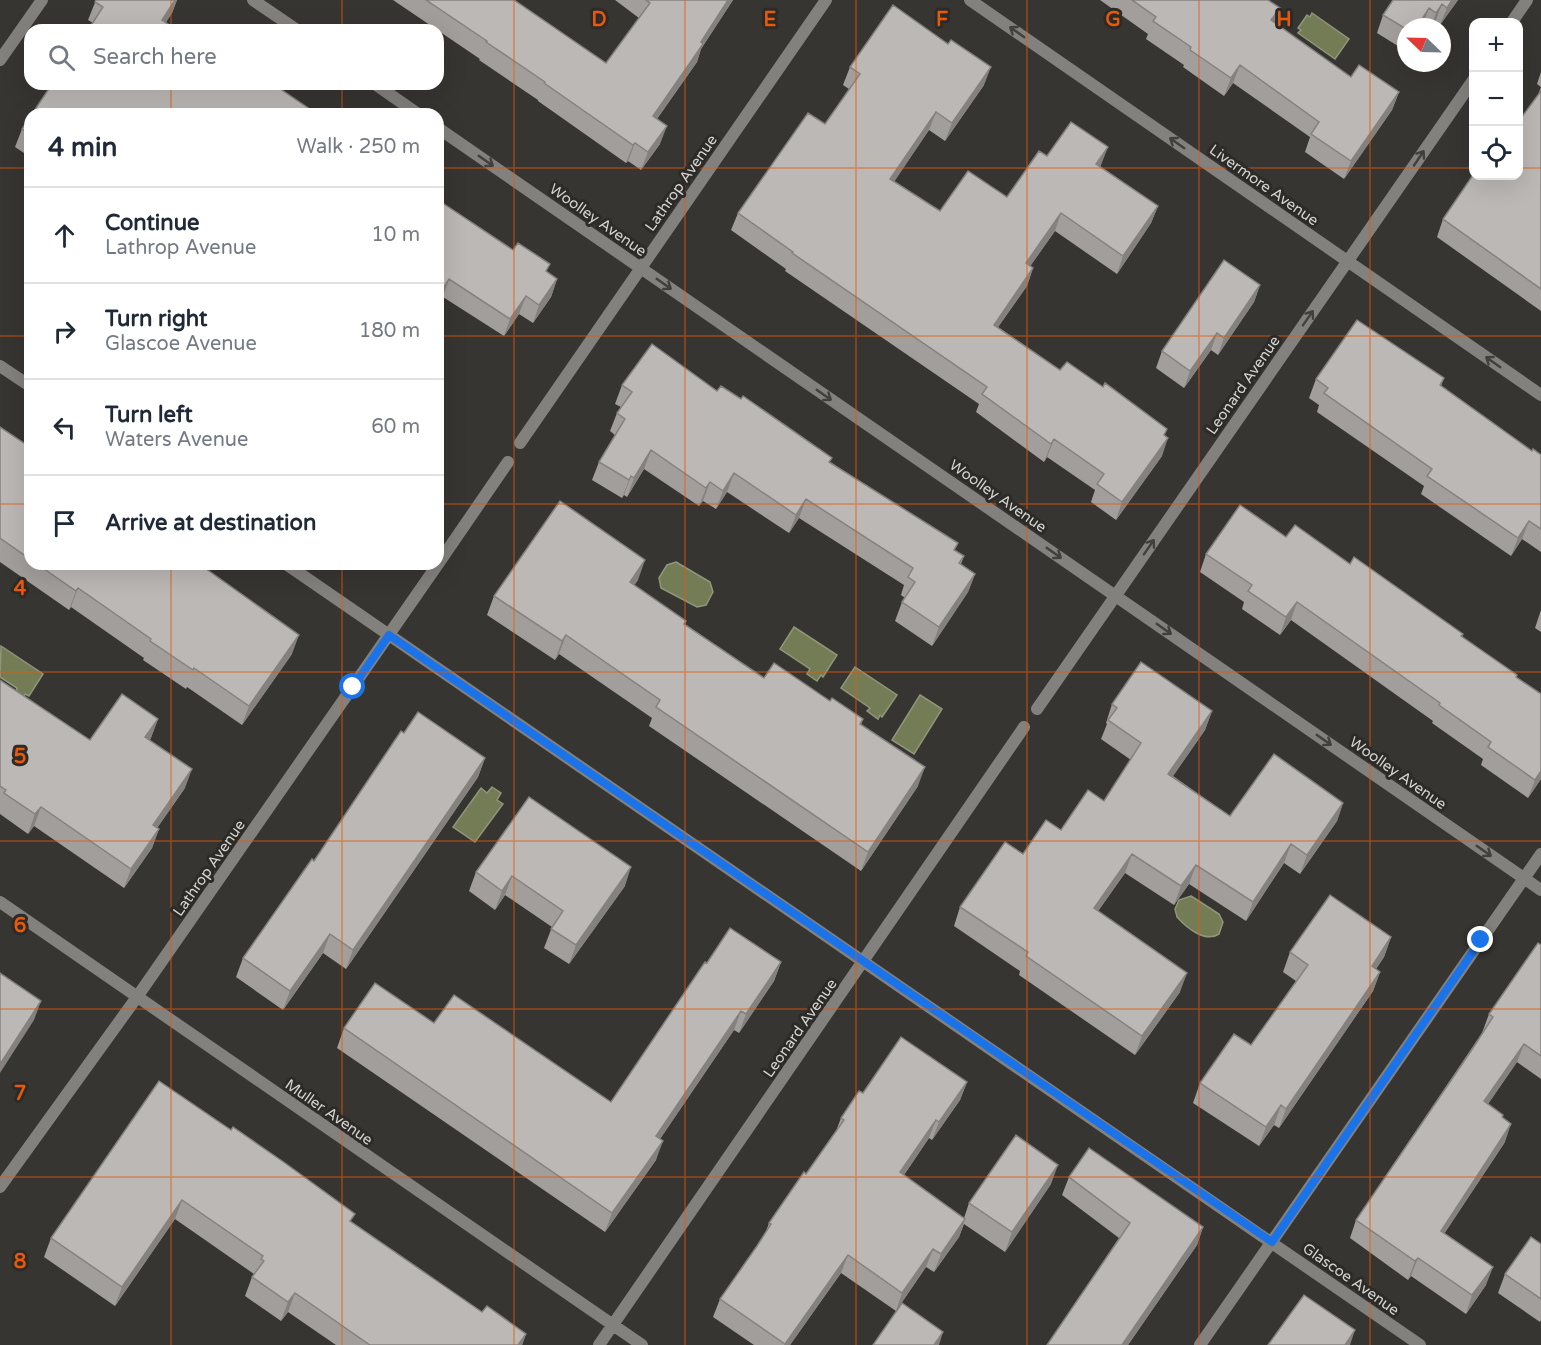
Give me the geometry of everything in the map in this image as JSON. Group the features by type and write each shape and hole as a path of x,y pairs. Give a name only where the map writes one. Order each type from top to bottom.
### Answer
{"street":[{"path":"25,24 42,0"},
{"path":"253,0 288,24"},
{"name":"Lathrop Avenue","path":"520,443 826,0"},
{"name":"Livermore Avenue","path":"970,0 1541,395"},
{"path":"1515,18 1527,0"},
{"path":"0,60 24,26"},
{"name":"Leonard Avenue","path":"1037,709 1469,85"},
{"path":"384,90 409,108"},
{"name":"Woolley Avenue","path":"444,132 1541,890"},
{"path":"0,366 24,382"},
{"name":"Lathrop Avenue","path":"444,555 508,462"},
{"name":"Glascoe Avenue","path":"295,570 1420,1345"},
{"name":"Lathrop Avenue","path":"0,1187 137,997 434,570"},
{"name":"Leonard Avenue","path":"599,1345 1024,727"},
{"path":"1200,1345 1541,854"},
{"name":"Muller Avenue","path":"0,902 642,1345"}],"shaded area":[{"path":"1312,13 1349,39 1335,59 1298,33 1301,30 1298,28 1307,15 1310,17"},
{"path":"676,562 710,582 713,592 706,605 697,607 661,588 659,578 667,565"},
{"path":"794,627 837,655 823,677 821,675 817,681 807,674 810,669 780,649"},
{"path":"1,646 43,674 29,696 25,694 22,699 15,694 17,688 0,677"},
{"path":"855,667 897,695 882,717 880,715 878,719 867,711 870,708 841,688"},
{"path":"920,695 942,709 914,754 892,740"},
{"path":"492,787 501,793 497,800 503,804 475,842 453,827 481,788 487,793"},
{"path":"1191,896 1219,914 1223,922 1219,934 1208,937 1196,933 1177,917 1175,909 1179,900"}],"building":[{"path":"96,0 175,0 162,20 168,24 92,24 103,7 95,2"},
{"path":"426,0 514,0 606,63 650,3 646,0 728,0 701,42 703,44 653,116 667,126 648,152 635,143 633,145"},
{"path":"1132,0 1268,0 1280,8 1271,20 1351,77 1359,65 1399,92 1351,161 1311,134 1319,122 1240,65 1231,78 1153,21 1156,17"},
{"path":"1393,0 1452,0 1447,8 1442,4 1436,13 1429,8 1423,18 1397,18 1397,24 1383,15"},
{"path":"893,5 948,44 951,40 991,67 952,123 936,112 890,179 940,211 968,171 1007,197 1039,151 1047,156 1071,122 1108,147 1096,164 1158,206 1123,256 1061,213 1026,263 1033,268 994,325 1060,370 1067,362 1103,387 1105,383 1167,429 1164,435 1168,438 1122,502 1097,484 1104,474 1054,439 1051,444 982,394 987,387 792,253 738,213 808,113 825,124 860,74 850,67"},
{"path":"48,90 282,90 308,108 36,108"},
{"path":"1541,91 1541,289 1443,219 1470,180 1523,180 1523,115"},
{"path":"444,204 513,250 518,243 550,264 546,271 557,279 539,305 526,296 510,319 449,279 444,287"},
{"path":"1224,260 1260,285 1224,338 1217,333 1190,371 1162,351"},
{"path":"1357,320 1444,378 1440,385 1532,451 1533,449 1541,455 1541,529 1529,521 1518,538 1427,476 1432,469 1324,393 1328,388 1316,379"},
{"path":"652,344 717,391 721,386 741,399 743,396 832,458 829,462 958,543 954,550 964,556 959,563 975,574 939,627 902,602 915,582 908,577 913,568 806,499 796,515 734,473 723,491 710,482 706,488 651,450 634,478 631,476 629,480 599,462 625,419 617,413 632,392 622,385"},
{"path":"0,427 24,443 24,555 0,538"},
{"path":"560,501 645,560 630,582 686,621 684,624 764,678 774,663 830,701 832,698 863,719 860,724 925,767 868,852 656,707 660,700 566,635 562,641 494,596"},
{"path":"1240,505 1286,537 1295,525 1350,564 1354,557 1463,634 1461,636 1541,694 1541,771 1535,780 1488,747 1491,742 1439,705 1440,703 1297,602 1286,617 1248,591 1252,585 1206,554"},
{"path":"46,570 208,570 299,635 249,706 150,641 151,639 78,588 76,591"},
{"path":"1141,662 1212,711 1168,774 1230,816 1274,754 1343,803 1307,855 1291,844 1253,902 1196,865 1181,886 1132,854 1094,908 1187,973 1142,1036 1026,956 1028,952 960,907 1005,842 1023,854 1046,820 1061,830 1088,790 1104,801 1141,743 1108,720 1117,708 1112,704"},
{"path":"0,680 90,740 122,694 158,719 145,737 192,769 153,825 159,829 131,869 41,807 35,814 4,793 6,790 0,786"},
{"path":"418,712 485,758 353,950 330,934 290,991 243,958 312,859 314,861 401,731 404,733"},
{"path":"529,797 631,867 576,945 551,929 563,911 512,876 502,891 476,872"},
{"path":"1330,895 1391,937 1372,966 1380,972 1286,1109 1281,1105 1266,1127 1200,1083 1234,1034 1251,1045 1308,965 1290,952"},
{"path":"730,928 781,962 746,1014 741,1011 656,1136 663,1141 612,1213 344,1028 375,983 434,1023 454,995 611,1102"},
{"path":"1538,943 1541,945 1541,1056 1524,1044 1484,1101 1511,1124 1441,1231 1493,1267 1472,1295 1418,1258 1415,1261 1356,1220 1471,1051 1493,1017 1489,1014"},
{"path":"0,973 41,1001 0,1064"},
{"path":"901,1037 967,1082 939,1122 936,1120 900,1172 965,1219 941,1254 933,1249 902,1293 848,1255 785,1344 720,1299 804,1172 806,1174 844,1120 841,1118 859,1091 863,1093"},
{"path":"159,1081 231,1130 233,1127 285,1163 355,1214 350,1221 437,1281 482,1312 487,1306 526,1334 518,1345 370,1345 295,1293 288,1302 252,1277 264,1261 261,1259 263,1256 182,1200 122,1287 51,1238"},
{"path":"1016,1135 1058,1165 1012,1232 969,1203"},
{"path":"1089,1148 1203,1227 1122,1345 1047,1345 1130,1223 1069,1177"},
{"path":"1531,1237 1541,1244 1541,1299 1505,1274"},
{"path":"1304,1295 1355,1330 1345,1345 1268,1345"},
{"path":"902,1303 943,1332 934,1345 873,1345"}],"route":[{"path":"353,687 389,635 1272,1242 1481,940"}]}
